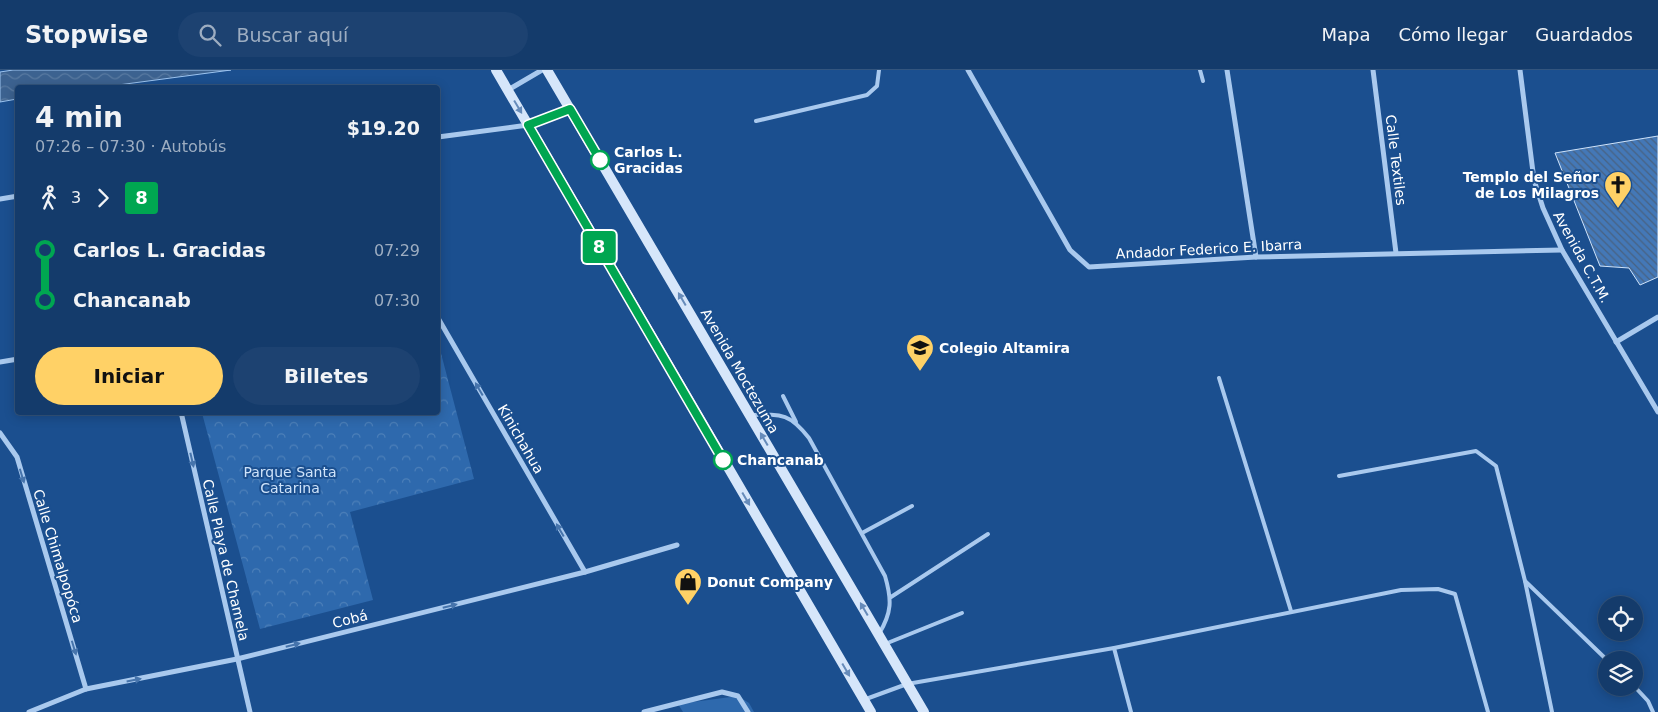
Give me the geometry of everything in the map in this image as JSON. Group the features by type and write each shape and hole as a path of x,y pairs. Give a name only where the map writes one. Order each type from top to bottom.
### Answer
{"street":[{"path":"496,70 871,712"},
{"path":"507,90 542,70"},
{"name":"Avenida Moctezuma","path":"547,70 886,644 924,712"},
{"name":"Andador Federico E. Ibarra","path":"968,70 1070,250 1089,267 1256,257 1562,250"},
{"path":"1227,70 1256,257"},
{"name":"Calle Textiles","path":"1373,70 1396,253"},
{"name":"Avenida C.T.M.","path":"1520,70 1534,180 1543,208 1562,250 1658,412"},
{"path":"440,137 528,125 570,109"},
{"path":"0,199 15,196"},
{"path":"1616,342 1658,317"},
{"name":"Kinichahua","path":"440,321 585,572"},
{"path":"0,362 15,360"},
{"name":"Calle Playa de Chamela","path":"182,415 250,712"},
{"name":"Calle Chimalpopóca","path":"0,433 17,457 86,689"},
{"name":"Cobá","path":"29,712 86,689 237,659 585,572 677,545"},
{"path":"644,712 722,692 738,696 748,712"}],"lane":[{"path":"756,121 867,95 877,86 879,70"},
{"path":"1200,70 1203,81"},
{"path":"1219,378 1291,611"},
{"path":"783,396 796,422 809,438 885,576 891,596 888,618 879,634"},
{"path":"750,415 778,415 796,422"},
{"path":"1339,476 1476,451 1496,466 1525,580 1552,712"},
{"path":"862,533 912,506"},
{"path":"891,596 988,534"},
{"path":"1525,580 1598,651"},
{"path":"864,700 907,684 1114,648 1401,590 1438,589 1455,594 1488,712"},
{"path":"886,644 962,613"},
{"path":"1114,648 1131,712"},
{"path":"1643,695 1648,700 1653,712"}],"green space":[{"name":"Parque Santa Catarina","path":"440,350 474,479 350,512 373,600 260,629 203,415 440,415"},
{"path":"738,696 749,703 754,712 683,712 678,704"}],"water":[{"path":"13,70 231,70 118,85 15,85 15,99 0,102 0,72"}],"building":[{"name":"Templo del Señor de Los Milagros","path":"1658,136 1658,277 1640,285 1629,268 1600,266 1555,153"}],"bus line":[{"name":"8","path":"600,160 570,109 528,125 723,460"}],"place":[{"name":"Carlos L. Gracidas","path":"600,160"},
{"name":"Templo del Señor de Los Milagros","path":"1618,209"},
{"name":"Colegio Altamira","path":"920,372"},
{"name":"Chancanab","path":"723,460"},
{"name":"Donut Company","path":"688,606"}]}
